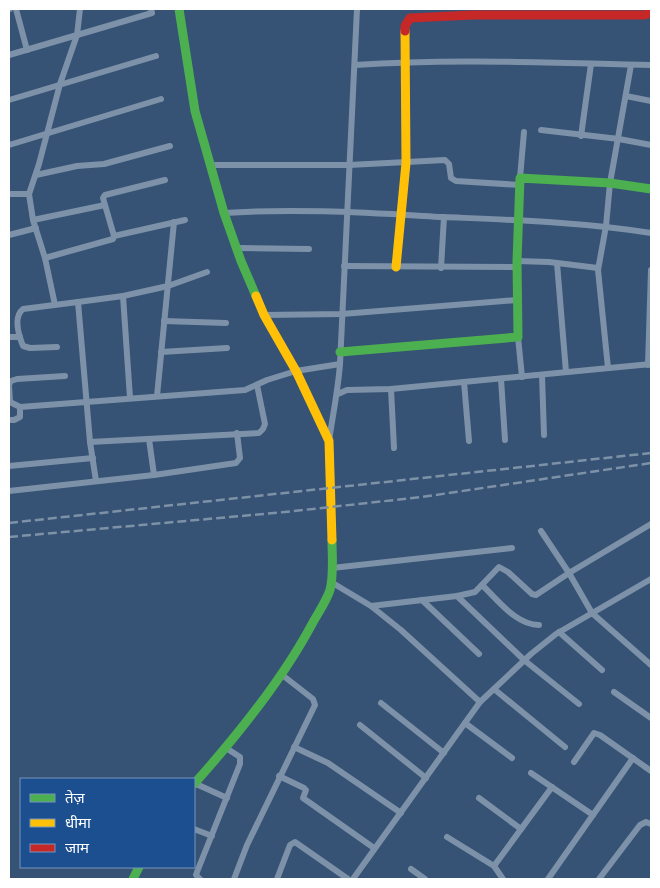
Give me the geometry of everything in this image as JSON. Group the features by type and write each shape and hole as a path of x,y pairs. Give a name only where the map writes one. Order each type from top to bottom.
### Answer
{"street":[{"path":"16,9 27,50"},
{"path":"55,305 45,258 33,220 29,194 36,175 60,84 77,35 80,9"},
{"path":"9,55 152,13 151,9"},
{"path":"179,9 195,111 236,248 264,315 291,372 329,441"},
{"path":"195,783 226,748 281,674 304,640 324,603 331,582 329,441 334,401 338,394 340,364 357,9"},
{"path":"396,267 406,163 405,26 410,18 416,16 645,15 651,12"},
{"path":"9,100 156,56"},
{"path":"355,65 406,61 651,65"},
{"path":"581,136 591,64"},
{"path":"608,368 598,268 606,226 610,184 631,65"},
{"path":"626,96 651,101"},
{"path":"9,146 161,100"},
{"path":"541,130 619,139 651,145"},
{"path":"522,377 518,337 517,264 524,132"},
{"path":"36,175 78,166 96,165 170,146"},
{"path":"210,165 349,165 445,160 449,164 451,178 456,181 610,184 651,189"},
{"path":"114,236 104,205 105,195 165,180"},
{"path":"9,194 29,194"},
{"path":"33,220 104,205"},
{"path":"224,213 261,210 401,214 606,226 651,233"},
{"path":"441,268 444,217"},
{"path":"45,258 111,240 114,236 185,220"},
{"path":"157,396 174,222"},
{"path":"9,235 36,228"},
{"path":"236,248 309,249"},
{"path":"344,266 441,268 557,263 598,268"},
{"path":"557,263 566,372"},
{"path":"338,394 347,390 501,379 650,365 651,270"},
{"path":"57,347 26,348 23,346 17,319 19,312 23,309 123,296 168,286 207,272"},
{"path":"123,296 130,398"},
{"path":"264,315 342,314 517,300"},
{"path":"78,302 90,442 96,481"},
{"path":"164,321 226,323"},
{"path":"9,336 20,336"},
{"path":"340,352 518,337"},
{"path":"161,352 227,348"},
{"path":"65,376 11,381 9,385 10,402 20,407 244,390 291,372 340,364"},
{"path":"542,375 544,435"},
{"path":"501,379 505,440"},
{"path":"464,382 469,441"},
{"path":"90,442 259,433 265,427 257,385"},
{"path":"391,388 394,448"},
{"path":"9,420 20,417 20,407"},
{"path":"9,491 154,475 236,463 240,458 237,433"},
{"path":"149,439 154,475"},
{"path":"9,466 93,458"},
{"path":"371,606 457,596 475,592 499,567 508,572 532,594 536,595 651,524"},
{"path":"541,531 569,573 592,613 651,665"},
{"path":"332,568 512,548"},
{"path":"353,879 480,702 524,660 559,632 651,579"},
{"path":"331,582 371,606 401,630 480,702"},
{"path":"482,585 522,621 539,625"},
{"path":"457,596 524,660 579,704"},
{"path":"422,600 479,654"},
{"path":"559,632 602,670"},
{"path":"234,879 247,845 315,702 281,674"},
{"path":"494,688 565,746"},
{"path":"614,692 651,718"},
{"path":"381,703 444,753"},
{"path":"464,723 512,758"},
{"path":"360,725 426,778"},
{"path":"574,762 594,733 651,771"},
{"path":"294,747 328,763 401,813"},
{"path":"200,879 196,875 197,872 241,760 236,754 226,748"},
{"path":"548,879 633,758"},
{"path":"532,773 593,815"},
{"path":"279,776 304,788 306,790 303,798 374,848"},
{"path":"195,784 227,798"},
{"path":"494,866 552,788"},
{"path":"479,798 521,829"},
{"path":"599,879 640,825 646,822 651,824"},
{"path":"195,829 212,836"},
{"path":"447,837 494,866 503,879"},
{"path":"277,879 290,845 295,842 348,879"},
{"path":"411,869 425,879"}],"railway":[{"path":"9,523 651,453"},
{"path":"9,537 285,512 422,497 651,463"}],"traffic: fast":[{"path":"179,9 195,111 224,213 256,296"},
{"path":"340,352 518,337 517,261 520,178 610,183 651,189"},
{"path":"195,783 273,687 322,607 331,584 332,540"},
{"path":"133,879 138,868"}],"traffic: slow":[{"path":"396,267 406,163 405,31"},
{"path":"256,296 264,315 296,371 329,441 332,540"}],"traffic: jam":[{"path":"405,31 405,26 410,18 473,15 645,15 651,12"}]}
